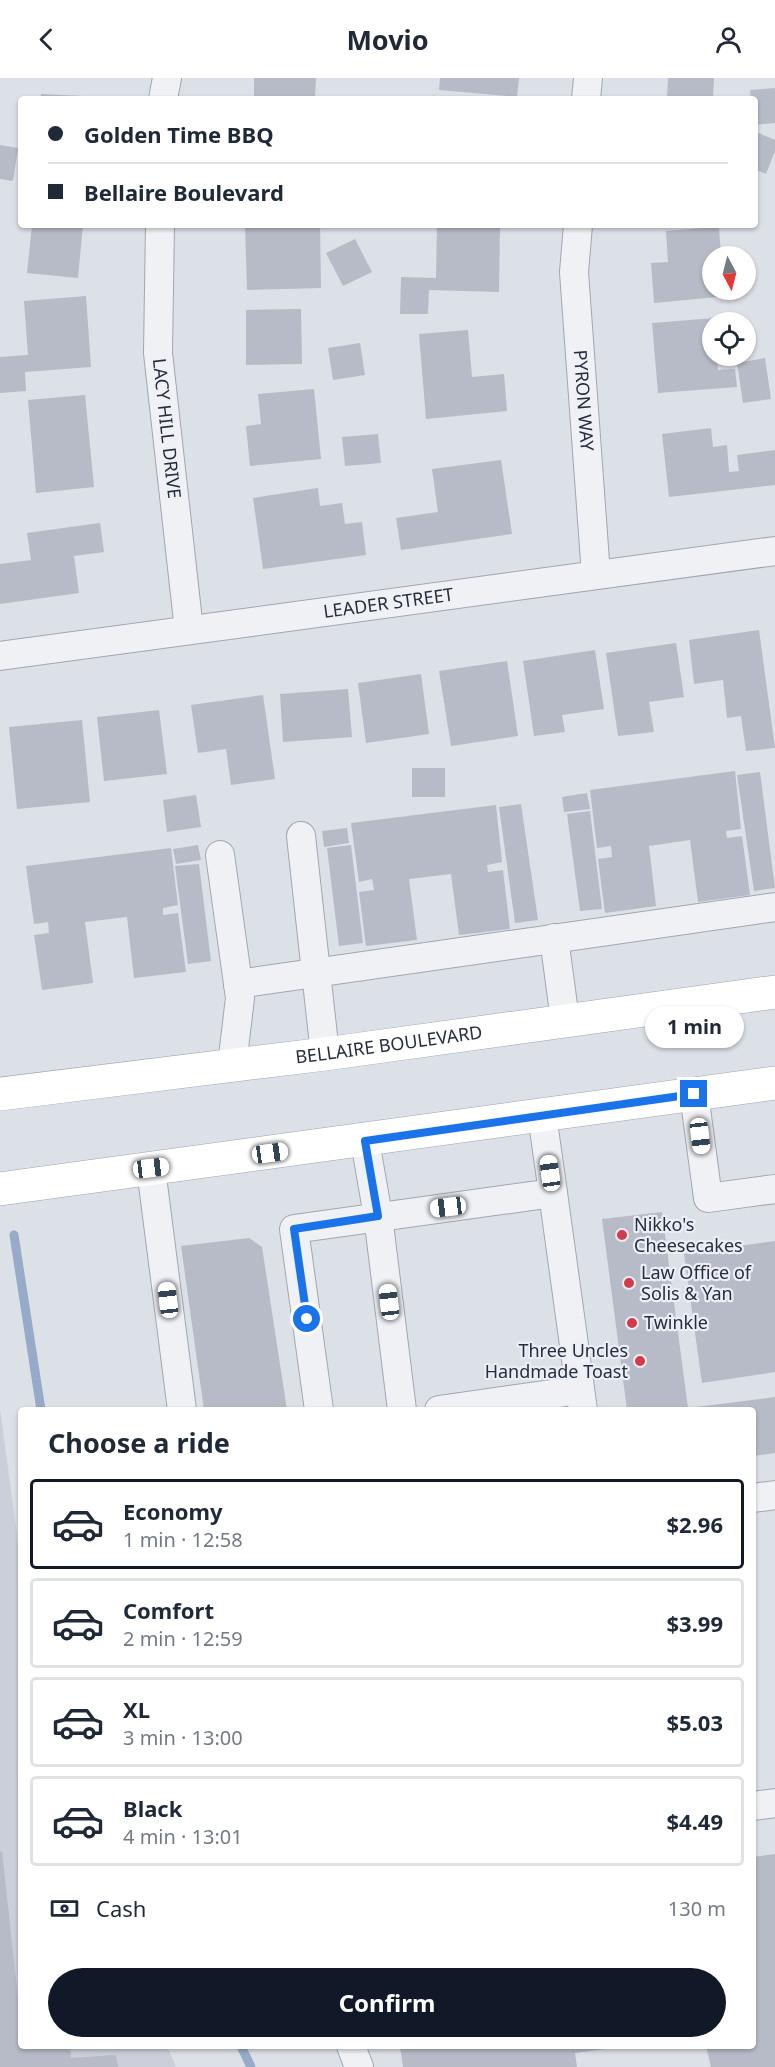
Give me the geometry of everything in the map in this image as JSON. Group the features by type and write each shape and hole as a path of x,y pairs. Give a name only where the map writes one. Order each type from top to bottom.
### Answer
{"main road":[{"name":"BELLAIRE BOULEVARD","path":"0,1094 775,992"},
{"path":"0,1189 365,1141 775,1083"}],"street":[{"path":"164,96 167,78"},
{"path":"586,96 588,78"},
{"name":"LACY HILL DRIVE","path":"160,228 158,353 189,630"},
{"name":"PYRON WAY","path":"578,228 574,272 596,575"},
{"name":"LEADER STREET","path":"0,656 775,551"},
{"path":"301,837 325,1053"},
{"path":"220,855 240,998 232,1065"},
{"path":"238,984 775,907"},
{"path":"554,938 565,1020"},
{"path":"694,1094 708,1198 775,1189"},
{"path":"484,1407 581,1400 542,1115"},
{"path":"365,1141 378,1216 402,1407"},
{"path":"151,1168 182,1407"},
{"path":"320,1407 294,1229 553,1193"},
{"path":"756,1498 775,1495"},
{"path":"756,1806 775,1803"},
{"path":"352,2049 359,2067"}],"shaded area":[{"path":"0,1409 18,1543 18,2049 168,2049 176,2067 0,2067"}],"building":[{"path":"254,78 316,78 315,96 254,96"},
{"path":"440,78 519,78 517,96 439,90"},
{"path":"668,78 714,78 713,96 667,96"},
{"path":"775,88 775,123 758,125 758,96 751,96 750,90"},
{"path":"41,94 82,96 41,96"},
{"path":"758,133 775,140 775,151 766,174 758,171"},
{"path":"0,145 18,148 13,181 0,179"},
{"path":"32,228 83,228 78,278 27,273"},
{"path":"245,228 320,228 321,288 247,290"},
{"path":"437,228 500,228 499,292 429,290 428,314 400,314 401,277 436,278"},
{"path":"719,228 720,246 702,246 702,298 654,303 651,263 668,262 666,231"},
{"path":"355,239 372,272 343,286 326,253"},
{"path":"86,296 91,367 25,372 26,391 0,393 0,357 28,355 24,301"},
{"path":"301,309 302,364 246,365 246,310"},
{"path":"702,319 702,366 718,366 718,370 735,369 737,387 658,393 652,323"},
{"path":"468,330 472,377 504,374 507,411 426,419 419,334"},
{"path":"360,343 365,375 333,380 328,348"},
{"path":"765,358 771,399 743,403 737,366 756,366 756,360"},
{"path":"314,389 321,459 250,466 246,426 261,424 258,394"},
{"path":"85,395 94,487 36,493 28,400"},
{"path":"711,428 713,447 727,445 729,472 739,471 737,455 775,450 775,485 669,497 662,434"},
{"path":"378,434 381,463 345,466 342,437"},
{"path":"501,460 512,534 401,550 396,518 438,512 432,469"},
{"path":"318,488 320,506 342,503 345,524 362,522 366,555 263,569 253,498"},
{"path":"100,523 104,552 74,556 79,593 0,604 0,564 31,560 27,533"},
{"path":"759,630 775,748 746,751 741,716 727,718 723,680 694,684 689,640"},
{"path":"676,643 684,697 649,702 654,732 618,736 606,653"},
{"path":"595,650 604,709 562,715 565,732 534,736 523,661"},
{"path":"507,661 518,736 451,746 439,671"},
{"path":"421,674 429,734 366,743 358,683"},
{"path":"348,689 352,737 283,742 280,694"},
{"path":"263,695 275,779 231,785 226,749 198,753 191,705"},
{"path":"159,710 167,774 104,781 97,717"},
{"path":"82,720 90,802 17,809 9,727"},
{"path":"412,768 445,768 445,797 412,797"},
{"path":"735,771 741,829 726,831 727,838 742,836 750,895 698,902 690,840 649,846 656,906 605,913 598,859 612,857 611,846 597,848 590,790"},
{"path":"760,772 775,888 754,891 737,775"},
{"path":"587,793 590,809 564,812 562,797"},
{"path":"196,795 201,827 167,832 163,800"},
{"path":"521,804 538,920 515,923 499,807"},
{"path":"496,805 502,862 487,865 488,872 503,870 510,929 459,935 451,874 409,879 417,940 366,946 359,892 374,890 372,879 359,882 351,823"},
{"path":"590,811 602,909 580,911 567,814"},
{"path":"347,828 349,843 324,847 322,831"},
{"path":"198,845 201,860 176,864 173,849"},
{"path":"351,845 363,943 339,946 327,848"},
{"path":"171,848 178,905 163,908 163,915 178,913 186,972 134,978 127,917 85,922 93,983 42,990 34,935 49,933 48,922 34,924 26,866"},
{"path":"199,864 211,961 188,964 175,866"},
{"path":"662,1212 688,1407 627,1407 602,1219"},
{"path":"249,1238 262,1247 287,1407 204,1407 181,1246"},
{"path":"775,1241 775,1372 702,1383 684,1254"},
{"path":"775,1397 775,1453 756,1456 756,1407 696,1407"},
{"path":"2,1851 18,1998 18,2049 70,2049 71,2058 116,2055 118,2067 0,2067 0,1852"},
{"path":"775,1854 775,2067 711,2067 707,2049 756,2049 756,1857"},
{"path":"400,2049 606,2049 575,2053 577,2067 403,2067"}],"waterway":[{"path":"14,1235 41,1407"},
{"path":"242,2049 251,2067"}],"place":[{"name":"Nikko's Cheesecakes","path":"622,1235"},
{"name":"Law Office of Solis & Yan","path":"629,1283"},
{"name":"Twinkle","path":"632,1323"},
{"name":"Three Uncles Handmade Toast","path":"640,1361"}],"route":[{"path":"307,1319 294,1229 378,1216 365,1141 694,1094"}]}
